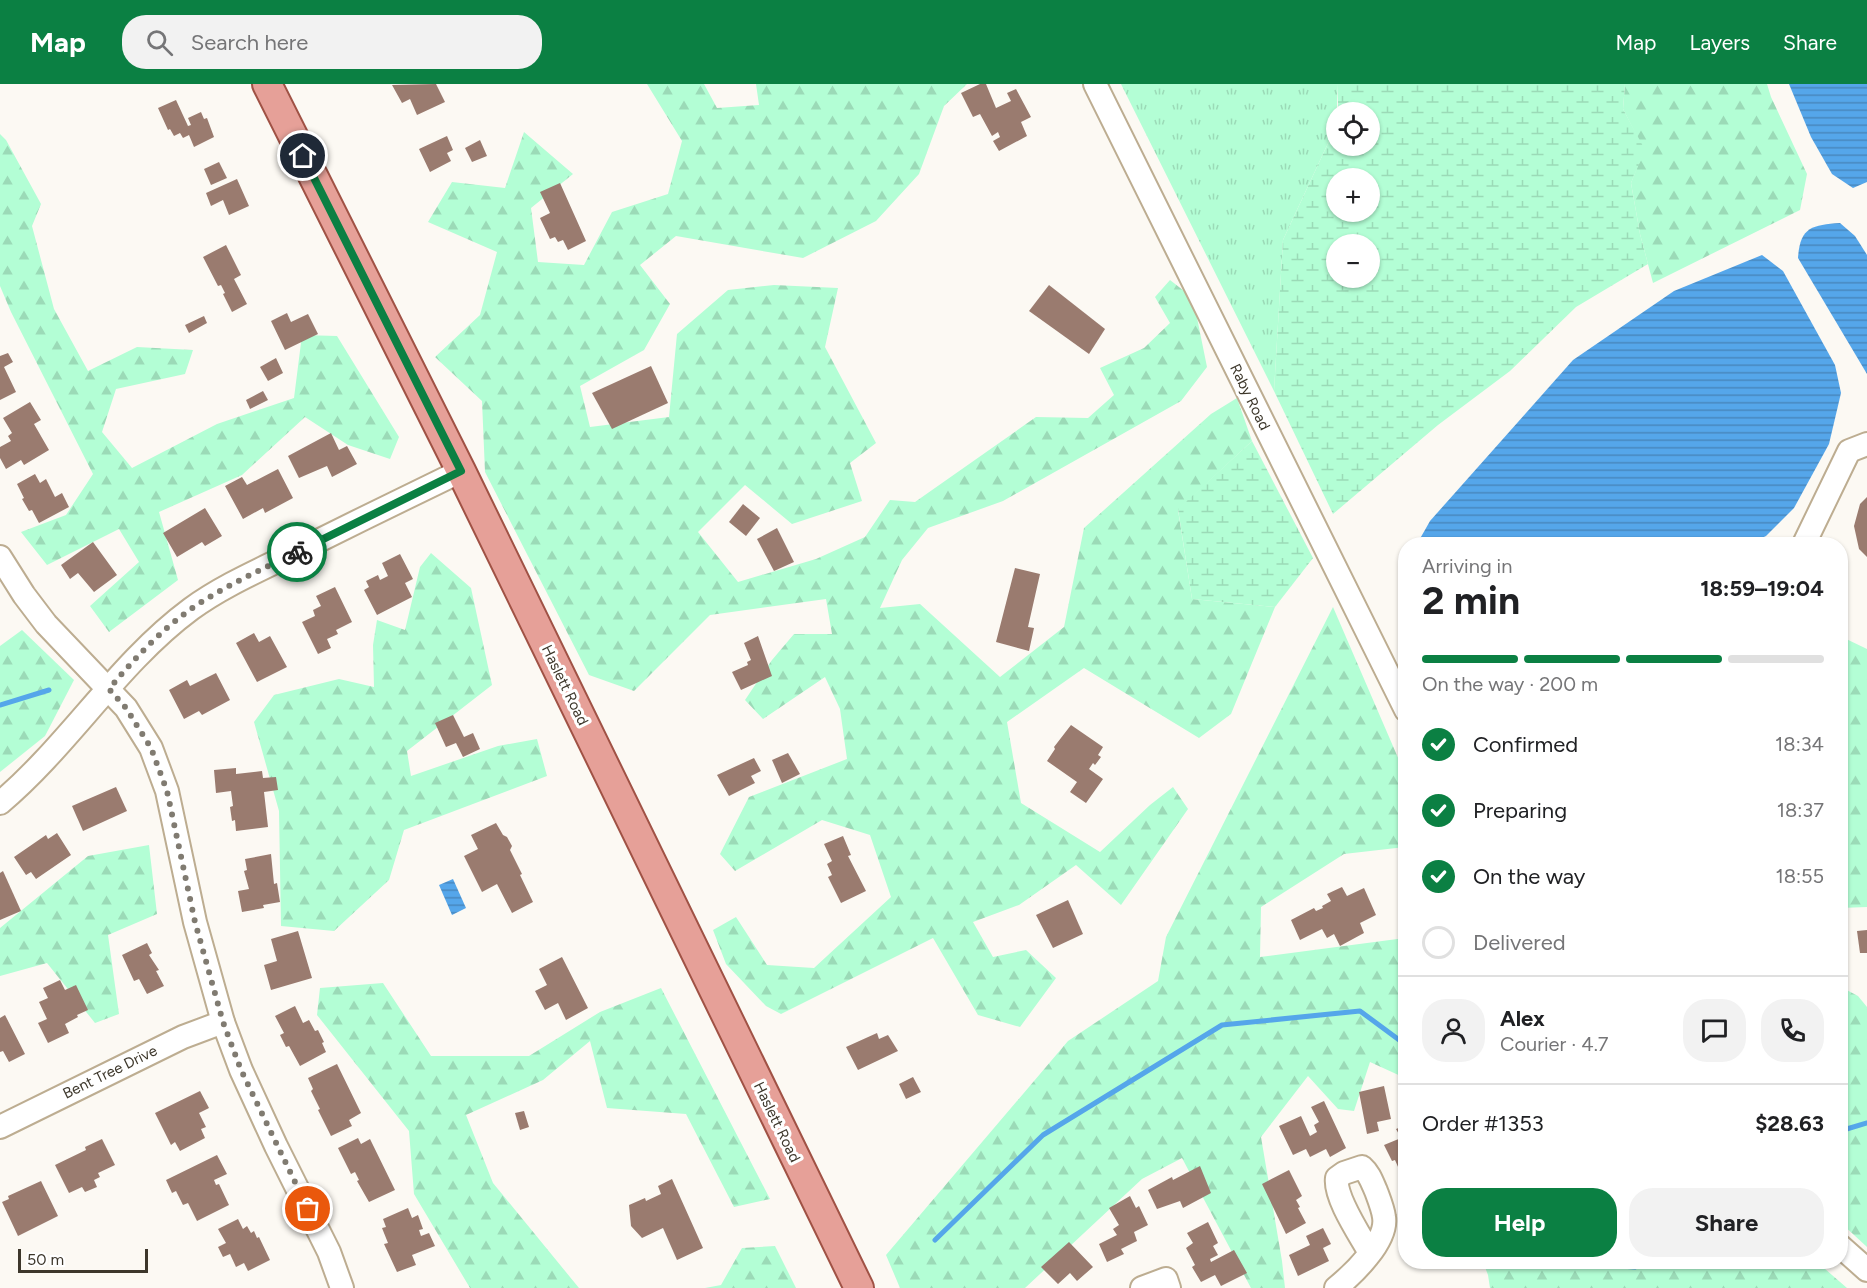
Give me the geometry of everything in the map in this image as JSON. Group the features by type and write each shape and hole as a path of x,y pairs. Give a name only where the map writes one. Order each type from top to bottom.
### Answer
{"main road":[{"name":"Haslett Road","path":"267,84 461,471 859,1288"}],"street":[{"name":"Raby Road","path":"1095,84 1398,694"},
{"path":"1807,537 1849,451 1867,444"},
{"path":"0,803 24,783 124,671 161,634 191,609 240,579 461,471"},
{"path":"0,556 24,595 46,624 126,708 151,748 167,791 195,922 223,1022 241,1070 329,1252 342,1288"},
{"name":"Bent Tree Drive","path":"0,1127 183,1037 223,1022"},
{"path":"1336,1288 1350,1277 1370,1253"},
{"path":"1848,1253 1867,1270"},
{"path":"1142,1288 1166,1280 1169,1288"}],"green space":[{"path":"647,84 704,84 717,108 759,105 756,84 967,84 944,106 919,174 876,221 803,258 676,236 640,265 670,304 644,350 580,386 590,427 669,417 677,334 728,290 774,285 838,288 825,347 876,443 850,463 862,501 792,524 745,485 698,532 738,582 816,559 865,537 890,500 915,502 1036,417 1088,418 1114,395 1100,368 1144,348 1170,323 1155,297 1170,280 1193,298 1207,367 1181,401 1003,501 928,528 902,560 880,608 920,604 1000,677 1064,627 1084,528 1211,414 1237,398 1252,441 1178,510 1192,599 1275,607 1231,714 1199,738 1084,668 1007,722 1021,803 1100,852 1150,805 1173,787 1188,809 1121,905 1076,865 1019,905 973,922 993,957 1026,950 1056,978 1020,1027 978,1015 933,938 781,1014 766,1006 726,964 713,930 736,917 767,965 814,968 891,897 870,835 822,820 735,871 720,854 749,797 847,759 840,709 825,677 763,719 745,700 772,660 794,634 832,634 826,599 710,615 634,691 589,675 485,472 482,401 435,357 480,315 497,252 428,222 452,182 505,188 524,132 573,174 531,208 538,262 584,265 612,212 668,194 682,141"},
{"path":"1121,84 1338,84 1337,102 1326,102 1326,148 1283,240 1274,391"},
{"path":"1338,84 1625,84 1623,109 1645,150 1631,183 1648,264 1576,307 1510,371 1438,425 1333,514 1274,391 1283,240 1326,148 1326,156 1380,156 1380,102 1338,102"},
{"path":"1625,84 1767,84 1807,174 1800,210 1653,283 1640,234 1631,183 1644,150 1623,109"},
{"path":"0,134 6,140 41,204 32,226 54,309 88,371 137,347 193,350 185,374 116,389 102,432 132,468 217,424 294,398 302,335 337,336 399,437 390,459 348,445 305,417 242,475 159,512 178,580 109,632 90,606 139,562 119,529 47,565 21,532 66,515 93,474 0,286"},
{"path":"1252,441 1313,558 1275,607 1192,599 1178,509"},
{"path":"431,553 471,588 492,685 407,751 411,776 498,746 537,739 547,776 404,830 389,880 334,931 281,926 279,811 254,722 274,695 339,679 374,687 373,645 377,620 405,630 420,567"},
{"path":"1333,607 1398,758 1398,848 1344,854 1261,907 1260,957 1398,939 1398,1075 1370,1062 1354,1111 1338,1109 1308,1076 1261,1137 1285,1288 1251,1288 1182,1158 1142,1179 1025,1288 900,1288 886,1255 1068,1041 1158,981 1166,937"},
{"path":"22,630 74,680 45,736 0,772 0,646"},
{"path":"1848,640 1867,649 1867,907 1848,908"},
{"path":"149,845 157,914 108,935 119,1014 95,1023 47,963 0,976 0,928 88,856"},
{"path":"383,983 431,1056 529,1056 600,1012 661,988 770,1199 734,1207 686,1114 607,1108 590,1041 543,1080 466,1115 493,1183 579,1288 470,1288 414,1194 409,1131 317,1015 320,988"},
{"path":"1848,991 1858,996 1867,1007 1867,1247 1848,1229"},
{"path":"775,1246 796,1288 705,1288 721,1285 742,1248"},
{"path":"1486,1269 1825,1269 1847,1288 1490,1288"}],"water":[{"path":"1789,84 1867,84 1867,182 1853,188 1832,174 1811,137"},
{"path":"1840,223 1855,236 1867,255 1867,374 1798,258 1801,240 1809,230 1822,225"},
{"path":"1762,255 1783,271 1835,365 1841,393 1829,444 1794,508 1766,536 1421,537 1430,521 1573,360 1674,291"},
{"path":"453,879 466,908 452,915 439,885"}],"building":[{"path":"436,84 445,102 417,115 410,99 402,103 392,85"},
{"path":"980,84 986,84 996,108 1011,101 1007,93 1016,89 1031,117 1021,122 1027,136 999,151 993,141 1000,137 998,132 992,136 980,114 973,117 961,93"},
{"path":"176,100 188,126 191,125 188,118 201,112 204,119 207,118 214,137 194,147 189,135 183,138 180,133 174,136 170,129 168,130 158,108"},
{"path":"447,136 453,150 447,153 451,161 430,172 419,149"},
{"path":"480,140 487,156 472,162 465,148"},
{"path":"219,162 227,178 211,185 204,169"},
{"path":"237,179 249,206 229,215 223,200 211,206 206,193"},
{"path":"560,183 586,241 568,250 563,240 558,242 555,237 550,239 540,218 550,213 540,192"},
{"path":"226,245 241,275 234,279 247,304 232,312 221,285 218,286 203,257"},
{"path":"1049,285 1105,329 1089,354 1029,311"},
{"path":"287,313 291,322 308,314 318,334 285,350 271,321"},
{"path":"204,316 207,323 189,333 185,325"},
{"path":"8,353 13,362 4,367 16,392 0,400 0,356"},
{"path":"276,358 283,373 268,381 260,367"},
{"path":"651,366 668,403 612,429 592,393"},
{"path":"263,391 268,400 250,409 246,400"},
{"path":"30,402 41,420 34,424 49,450 24,465 21,460 6,469 0,458 0,447 11,441 8,436 12,433 3,418"},
{"path":"331,433 339,450 347,446 357,464 332,477 327,466 299,478 288,456"},
{"path":"278,469 293,498 265,513 263,508 243,519 225,486 242,477 247,485"},
{"path":"35,474 40,483 46,479 55,497 62,493 69,507 39,523 32,510 29,511 22,499 24,498 17,484"},
{"path":"1867,497 1867,557 1859,549 1854,526 1860,504"},
{"path":"743,504 760,518 746,536 729,522"},
{"path":"205,508 222,536 205,546 202,542 177,557 163,533"},
{"path":"777,528 794,562 774,571 757,539"},
{"path":"93,542 117,575 94,592 78,573 70,579 61,565"},
{"path":"400,554 413,579 405,583 412,597 377,615 364,590 369,587 366,581 378,575 380,580 388,576 382,563"},
{"path":"1015,568 1040,574 1028,627 1034,628 1029,651 996,642"},
{"path":"335,587 352,622 336,630 338,634 327,639 331,648 318,654 302,622 315,616 313,610 321,606 316,596"},
{"path":"254,633 259,642 270,636 287,667 257,682 236,643"},
{"path":"758,636 772,676 741,690 732,672 748,665 747,662 751,660 744,643"},
{"path":"216,673 230,700 202,715 199,711 184,719 169,690 187,680 190,686"},
{"path":"453,715 464,737 473,733 480,749 463,757 456,743 446,747 435,723"},
{"path":"1071,725 1103,747 1098,755 1101,757 1089,769 1103,779 1086,803 1070,792 1077,782 1047,761 1054,747"},
{"path":"788,753 800,774 782,783 772,760"},
{"path":"754,758 761,771 751,776 755,783 729,796 717,775"},
{"path":"236,768 236,774 262,771 263,778 276,777 278,790 264,792 268,827 236,831 230,807 233,806 231,791 216,793 214,770"},
{"path":"116,787 127,811 83,831 72,806"},
{"path":"496,823 512,846 510,850 533,902 512,913 497,884 482,892 464,856 478,849 471,835"},
{"path":"57,833 71,855 36,879 31,872 26,875 14,857 46,835 48,839"},
{"path":"843,836 851,855 848,856 866,891 841,903 828,877 832,875 827,864 832,861 824,844"},
{"path":"271,854 274,884 277,883 280,902 242,912 238,891 249,889 244,871 247,870 245,859"},
{"path":"3,871 21,911 0,920 0,873"},
{"path":"1342,887 1347,896 1364,888 1376,915 1360,923 1364,933 1340,946 1334,934 1327,938 1322,929 1300,940 1291,920 1314,908 1316,911 1323,908 1322,906 1331,901 1327,894"},
{"path":"1068,900 1083,934 1053,948 1036,915"},
{"path":"1867,930 1867,953 1860,953 1857,931"},
{"path":"298,931 312,978 271,990 264,965 277,961 271,939"},
{"path":"147,943 152,953 149,955 159,970 156,971 164,986 147,994 139,979 134,981 122,955"},
{"path":"562,957 588,1008 566,1020 558,1003 545,1010 535,991 547,985 539,969"},
{"path":"60,980 65,990 76,985 88,1010 65,1024 69,1033 48,1043 38,1023 47,1019 39,1002 48,998 43,988"},
{"path":"295,1006 303,1023 309,1020 315,1031 318,1030 326,1052 300,1066 280,1035 284,1033 275,1016"},
{"path":"5,1015 25,1054 9,1062 3,1051 0,1052 0,1018"},
{"path":"877,1033 879,1039 888,1035 898,1051 858,1070 846,1047"},
{"path":"337,1064 361,1113 349,1120 352,1126 331,1136 318,1110 320,1109 311,1091 313,1089 308,1078"},
{"path":"913,1077 921,1092 906,1099 899,1084"},
{"path":"1384,1086 1391,1119 1377,1122 1379,1131 1367,1134 1359,1092"},
{"path":"200,1091 209,1108 199,1113 206,1127 201,1129 205,1138 180,1151 175,1142 171,1145 155,1113"},
{"path":"1324,1101 1346,1148 1330,1157 1326,1149 1310,1157 1306,1149 1293,1155 1279,1126 1301,1116 1310,1136 1317,1132 1314,1125 1319,1122 1311,1107"},
{"path":"524,1111 529,1127 520,1130 515,1113"},
{"path":"358,1138 361,1144 370,1139 395,1190 369,1202 357,1181 359,1180 355,1172 351,1174 338,1148"},
{"path":"102,1139 115,1165 98,1173 100,1177 94,1180 97,1187 85,1192 82,1187 69,1193 55,1165 86,1150 85,1147"},
{"path":"1398,1139 1398,1167 1395,1160 1392,1161 1384,1145"},
{"path":"217,1155 227,1174 214,1180 216,1185 219,1184 229,1205 197,1221 188,1203 183,1205 176,1191 172,1193 166,1180"},
{"path":"1200,1166 1211,1193 1183,1208 1180,1201 1157,1209 1148,1190"},
{"path":"1289,1170 1302,1196 1296,1200 1306,1223 1286,1234 1262,1184"},
{"path":"672,1179 703,1248 677,1260 663,1228 642,1238 631,1226 629,1205 661,1194 658,1186"},
{"path":"41,1181 58,1216 18,1236 2,1202 9,1199 8,1196"},
{"path":"1130,1196 1136,1208 1139,1206 1148,1225 1134,1232 1137,1241 1121,1249 1124,1254 1107,1262 1099,1244 1117,1235 1113,1229 1119,1225 1109,1208"},
{"path":"408,1208 412,1218 418,1215 423,1229 419,1230 421,1236 429,1233 435,1246 412,1255 416,1265 397,1272 384,1244 388,1243 382,1228 386,1227 383,1219"},
{"path":"238,1219 243,1229 247,1226 251,1233 254,1231 257,1238 259,1237 270,1260 248,1271 244,1263 236,1267 230,1254 223,1257 218,1247 226,1243 218,1229"},
{"path":"1208,1222 1218,1243 1213,1246 1218,1255 1210,1259 1211,1262 1234,1250 1247,1273 1221,1286 1215,1275 1201,1282 1192,1267 1195,1265 1186,1248 1193,1243 1187,1233"},
{"path":"1323,1228 1331,1244 1323,1248 1329,1261 1298,1276 1289,1255 1310,1245 1306,1236"},
{"path":"1069,1242 1093,1267 1077,1281 1070,1273 1058,1284 1041,1267"}],"waterway":[{"path":"0,705 49,690"},
{"path":"935,1240 1043,1135 1222,1025 1360,1011 1398,1039"},
{"path":"1848,1129 1867,1123"}],"way so far":[{"path":"297,552 240,579 191,609 161,634 109,689 126,708 151,748 167,791 202,955 223,1022 241,1070 308,1209"}],"route":[{"path":"297,552 461,471 303,156"}]}
